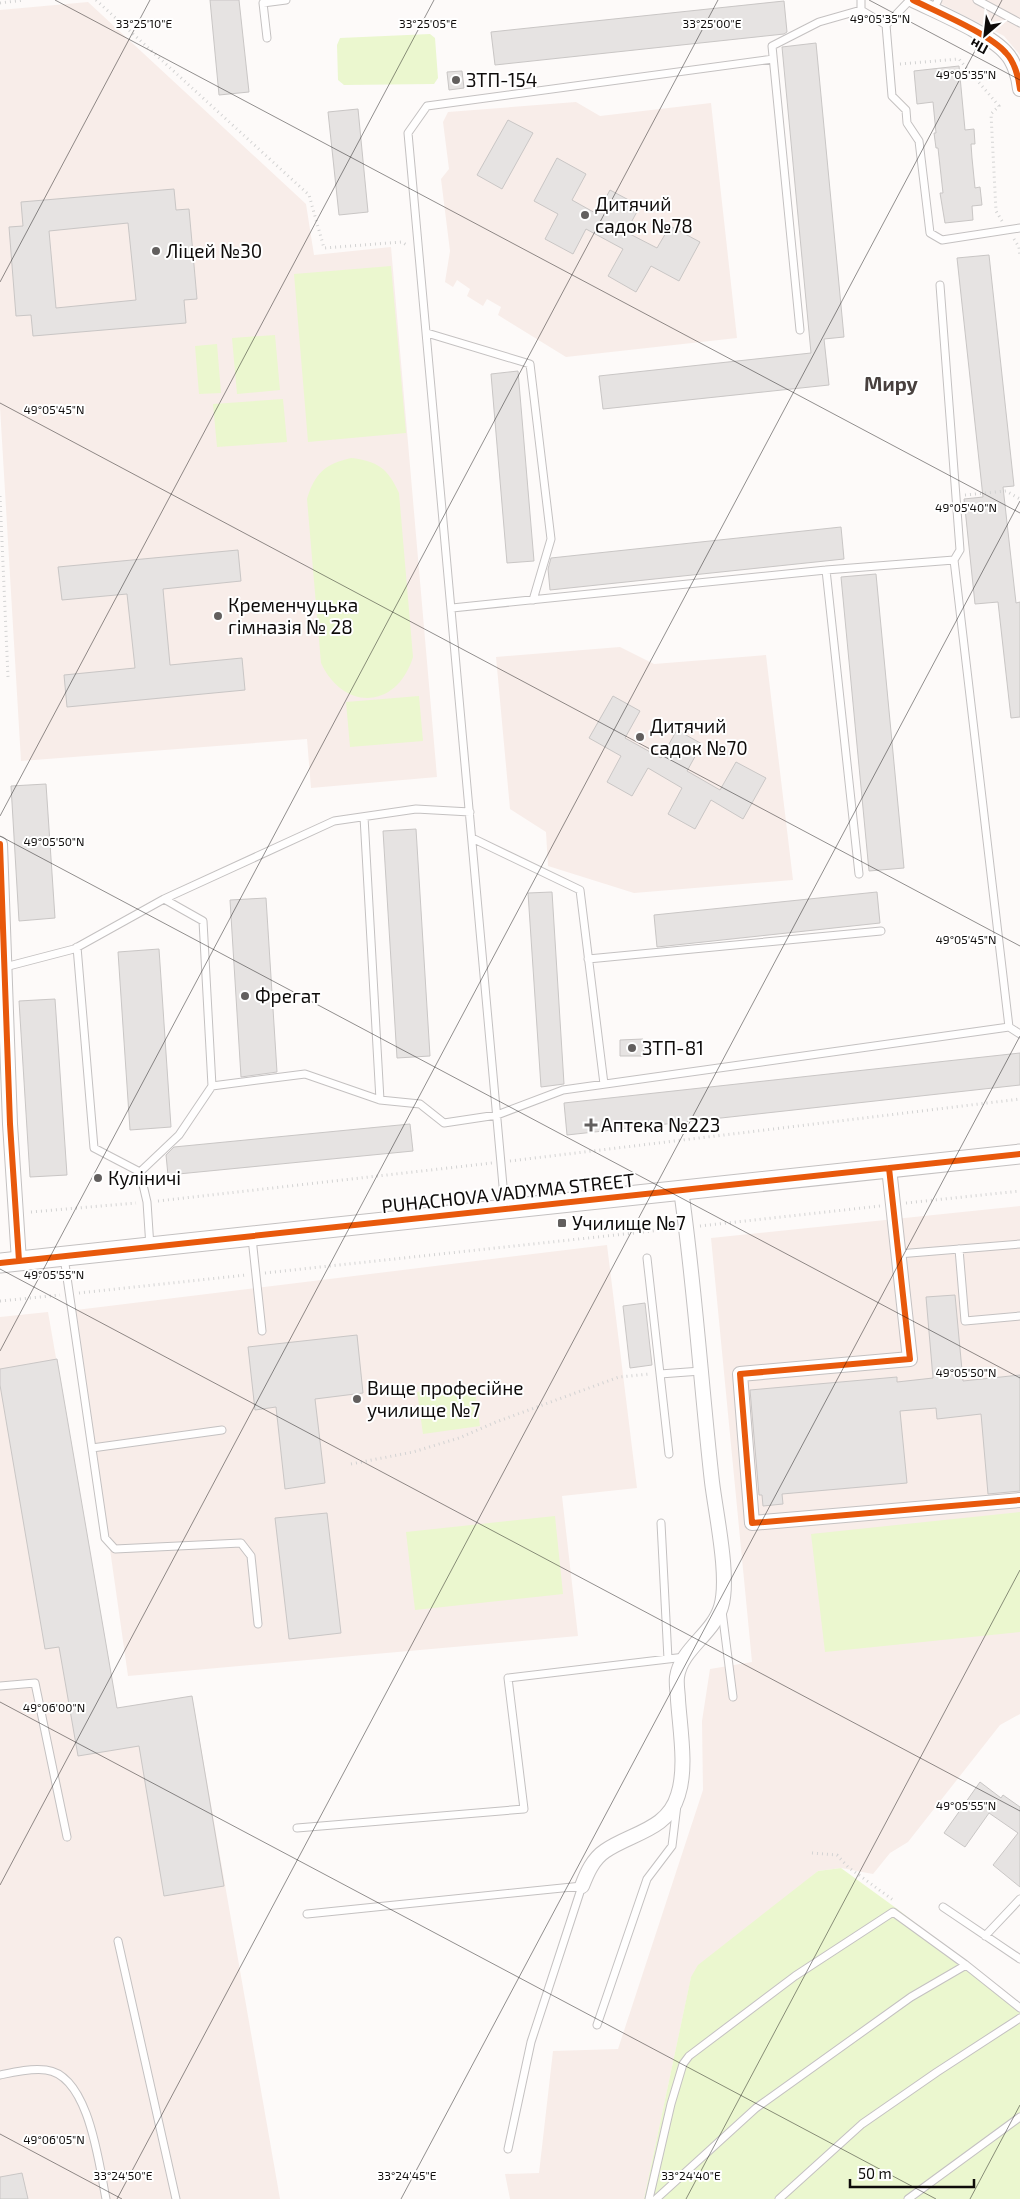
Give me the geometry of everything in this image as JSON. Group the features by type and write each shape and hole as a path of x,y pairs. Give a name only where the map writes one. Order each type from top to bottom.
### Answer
{"street":[{"path":"912,0 936,5 996,43 1008,55 1020,89"},
{"path":"0,844 5,967 5,1124 9,1262"},
{"name":"PUHACHOVA VADYMA STREET","path":"9,1262 1020,1154"},
{"path":"889,1168 910,1359 740,1374 752,1522 1020,1500"},
{"path":"582,1886 590,1867 603,1852 654,1826 669,1814 678,1795 682,1759 677,1677 685,1656 702,1639 721,1608 724,1578 681,1190"}],"lane":[{"path":"268,38 263,3 286,0"},
{"path":"861,0 861,10"},
{"path":"886,25 912,0"},
{"path":"977,0 1020,23"},
{"path":"800,330 772,46 819,22 861,10 886,25"},
{"path":"886,25 892,96 906,110 907,123 919,141 930,233 942,240 1020,228"},
{"path":"505,1208 408,133 427,106 773,59"},
{"path":"940,285 960,550 954,560 1009,1027"},
{"path":"427,333 530,364 551,539 533,600"},
{"path":"452,608 826,570 954,560"},
{"path":"826,570 859,874"},
{"path":"5,967 77,947 164,900 334,821 416,809 470,812"},
{"path":"364,817 380,1100"},
{"path":"472,838 580,890 604,1084"},
{"path":"140,1172 178,1135 212,1086 203,921 164,900"},
{"path":"588,958 882,931"},
{"path":"77,947 94,1148 140,1172 147,1202 150,1247"},
{"path":"212,1086 305,1074 380,1100 420,1104 444,1123 497,1114 563,1090 1009,1027 1020,1034"},
{"path":"252,1235 262,1331"},
{"path":"898,1254 1020,1244"},
{"path":"959,1249 965,1321 1020,1316"},
{"path":"64,1256 105,1538 115,1549 241,1544 251,1556 258,1624"},
{"path":"647,1258 669,1454"},
{"path":"660,1374 701,1372"},
{"path":"92,1448 222,1430"},
{"path":"661,1523 668,1659"},
{"path":"721,1608 733,1697"},
{"path":"297,1828 524,1809 508,1678 685,1656"},
{"path":"0,1686 35,1683 67,1837"},
{"path":"597,2025 647,1879 672,1846 678,1795"},
{"path":"307,1914 582,1886 531,2042 508,2149"},
{"path":"985,1936 1020,1899"},
{"path":"942,1907 1020,1959"},
{"path":"649,2199 660,2149 683,2064 689,2056 758,2002 893,1912 966,1964 1020,2008"},
{"path":"118,1941 176,2199"},
{"path":"656,2199 756,2108 910,1997 966,1964"},
{"path":"779,2199 862,2124 1020,2018"},
{"path":"0,2075 47,2070 65,2076 81,2099 91,2128 106,2199"},
{"path":"908,2199 1020,2117"}],"path":[{"path":"0,2 24,0"},
{"path":"96,0 309,195 324,248 402,242 419,255"},
{"path":"889,65 959,59 999,106 991,114 996,211 1019,247 1020,257"},
{"path":"956,496 1006,491 1020,499"},
{"path":"0,496 8,677"},
{"path":"0,1301 1020,1191"},
{"path":"351,1464 413,1452 459,1438 496,1422 619,1377 660,1374"}],"shaded area":[{"path":"934,0 1020,0 1020,55 1004,36"},
{"path":"88,2 306,204 314,255 391,247 437,777 311,788 307,739 21,761 0,407 0,10"},
{"name":"Дитячий садок №78","path":"576,102 600,116 711,103 737,338 566,357 498,315 501,307 487,299 483,306 467,296 470,289 457,280 453,287 445,282 450,251 441,179 449,169 443,122 448,112"},
{"name":"Дитячий садок №70","path":"620,647 654,664 766,655 793,880 634,893 548,866 546,832 510,809 496,657"},
{"path":"1020,1206 1020,1714 1000,1725 908,1842 890,1853 873,1874 841,1868 818,1871 691,1978 644,2199 510,2199 505,2174 539,2173 553,2051 618,2049 703,1790 702,1721 710,1669 752,1662 711,1238"},
{"name":"Вище професійне училище №7","path":"607,1245 637,1488 562,1496 578,1636 128,1676 76,1310"},
{"path":"48,1312 117,1708 192,1696 280,2199 0,2199 0,1317"}],"green space":[{"path":"430,34 435,38 438,78 434,84 344,85 338,80 337,45 340,38"},
{"path":"391,266 406,433 308,442 294,274"},
{"path":"275,335 280,390 237,394 232,338"},
{"path":"217,344 221,393 199,394 195,346"},
{"path":"283,399 287,442 217,447 213,404"},
{"path":"351,458 368,461 381,467 391,477 399,493 413,657 405,674 395,687 383,695 370,698 356,696 343,690 331,679 321,663 307,499 314,482 322,471 334,463"},
{"path":"419,696 423,741 350,747 346,702"},
{"path":"474,1384 480,1426 423,1434 417,1392"},
{"path":"1020,1512 1020,1632 825,1652 811,1534"},
{"path":"555,1516 563,1594 415,1610 406,1532"},
{"path":"841,1868 1020,2004 1020,2199 644,2199 691,1977 698,1965 818,1871"}],"building":[{"path":"210,0 239,0 249,92 219,95"},
{"path":"784,1 787,32 784,34 495,65 491,32"},
{"path":"816,43 844,337 824,339 829,385 603,409 599,376 811,353 782,47"},
{"path":"959,66 965,130 974,129 975,144 971,144 975,188 980,187 982,205 972,206 973,220 945,223 940,193 943,193 938,148 936,148 934,133 936,133 933,102 917,104 914,71"},
{"name":"ЗТП-154","path":"462,71 464,88 449,90 447,72"},
{"path":"358,109 368,212 339,215 328,112"},
{"path":"508,120 533,133 502,189 477,175"},
{"path":"557,158 586,174 572,200 597,214 610,190 640,206 626,232 657,248 670,226 700,242 679,281 651,266 636,292 608,276 623,249 586,229 573,254 545,239 558,214 534,201"},
{"path":"174,189 176,210 189,209 197,299 184,300 186,323 33,336 31,315 16,316 9,227 23,226 21,202","holes":["128,223 136,300 56,308 49,231"]},
{"path":"989,255 1014,486 1003,487 1016,603 1020,602 1020,717 1011,718 998,602 975,604 964,499 983,497 957,258"},
{"path":"518,371 534,561 507,563 491,374"},
{"path":"841,527 844,559 550,590 548,569 551,558"},
{"path":"238,550 241,581 163,589 170,665 242,658 245,690 67,707 64,675 135,668 127,594 62,600 58,567"},
{"path":"876,574 904,868 869,871 841,577"},
{"path":"613,696 640,711 625,738 661,758 677,730 702,744 687,771 720,790 736,762 766,778 743,819 711,800 695,829 668,814 682,788 648,768 632,796 607,782 621,756 589,738"},
{"path":"46,784 55,918 19,921 11,786"},
{"path":"416,829 430,1056 397,1058 383,831"},
{"path":"552,892 564,1084 541,1087 528,893"},
{"path":"877,892 880,923 657,947 654,915"},
{"path":"266,898 277,1072 241,1077 230,900"},
{"path":"159,949 171,1127 130,1130 118,952"},
{"path":"55,999 67,1175 30,1177 19,1001"},
{"name":"ЗТП-81","path":"643,1039 644,1056 620,1056 620,1040"},
{"path":"1020,1053 1020,1085 567,1135 564,1103"},
{"path":"410,1124 413,1151 168,1175 166,1155 174,1147"},
{"path":"955,1295 963,1381 1020,1375 1020,1491 988,1494 981,1414 937,1419 936,1408 900,1411 907,1483 782,1494 783,1504 763,1506 762,1495 759,1495 750,1390 897,1377 897,1382 933,1378 926,1297"},
{"path":"645,1303 652,1365 630,1368 623,1306"},
{"path":"357,1335 363,1393 315,1399 325,1483 285,1489 276,1407 255,1410 248,1347"},
{"path":"57,1359 117,1708 192,1696 224,1886 164,1896 139,1746 78,1756 59,1647 45,1649 0,1385 0,1369"},
{"path":"327,1513 341,1633 289,1639 275,1518"},
{"path":"980,1782 1001,1798 1003,1795 1020,1807 1020,1887 993,1865 1018,1833 989,1813 965,1847 944,1833"},
{"path":"22,2173 28,2199 0,2199 0,2177"}],"cycle path":[{"path":"913,0 963,24 998,46 1006,53 1014,65 1020,89"},
{"path":"0,844 10,1124 19,1261"},
{"path":"0,1263 1020,1154"},
{"path":"889,1168 910,1359 740,1374 752,1523 1020,1500"}],"place":[{"name":"ЗТП-154","path":"456,80"},
{"name":"Дитячий садок №78","path":"585,215"},
{"name":"Ліцей №30","path":"156,251"},
{"name":"Кременчуцька гімназія № 28","path":"218,616"},
{"name":"Дитячий садок №70","path":"640,737"},
{"name":"Фрегат","path":"245,996"},
{"name":"ЗТП-81","path":"632,1048"},
{"name":"Аптека №223","path":"591,1125"},
{"name":"Куліничі","path":"98,1178"},
{"name":"Училище №7","path":"562,1223"},
{"name":"Вище професійне училище №7","path":"357,1399"}],"district":[{"name":"Миру","path":"891,384"}]}
